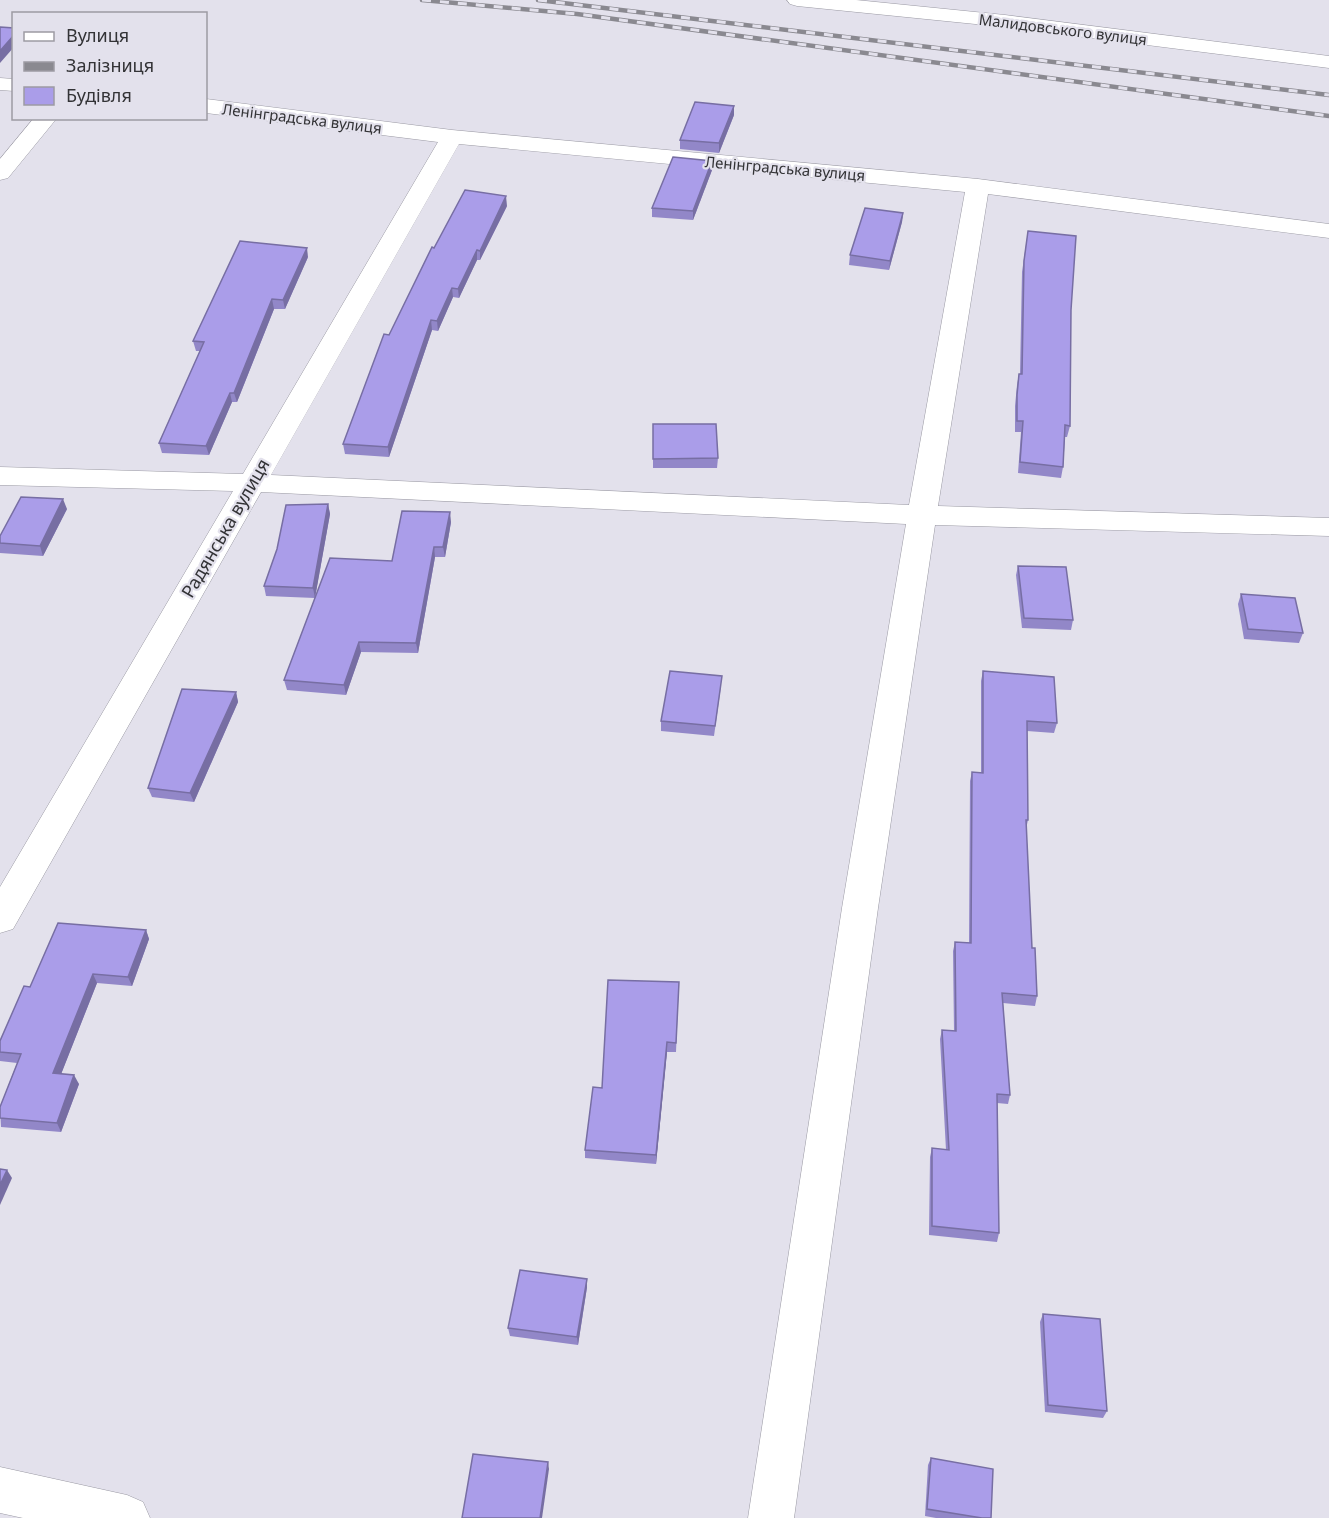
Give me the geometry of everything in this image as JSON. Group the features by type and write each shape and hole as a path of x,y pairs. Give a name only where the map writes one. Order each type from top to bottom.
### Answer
{"street":[{"name":"Малидовського вулиця","path":"797,0 971,9 1005,21 1329,62"},
{"path":"1005,0 1005,21"},
{"name":"Ленінградська вулиця","path":"207,106 452,137 978,186 1329,231"},
{"path":"0,173 44,120"},
{"name":"Радянська вулиця","path":"0,919 452,137"},
{"path":"771,1518 858,920 921,514 978,186"},
{"path":"0,476 250,483 921,514 1329,527"},
{"path":"0,1491 127,1518"}],"building":[{"path":"0,27 12,28 12,37 0,51"},
{"path":"695,102 734,106 719,143 680,140"},
{"path":"673,157 712,161 693,211 652,208"},
{"path":"465,190 506,196 480,251 477,250 458,289 452,288 437,321 431,320 388,447 343,444 384,334 389,335 432,247 434,248"},
{"path":"865,208 903,213 890,261 850,255"},
{"path":"1028,231 1076,236 1071,310 1070,426 1065,425 1063,467 1020,462 1023,421 1017,421 1017,395 1019,374 1022,374 1024,261"},
{"path":"240,241 307,248 283,300 272,299 234,393 230,393 206,446 159,443 204,342 193,341"},
{"path":"653,424 716,424 718,458 653,459"},
{"path":"21,497 63,499 40,546 0,543 0,536"},
{"path":"328,504 313,588 264,586 277,549 286,505"},
{"path":"402,511 450,512 443,547 434,547 416,643 359,642 344,685 284,680 330,558 392,561"},
{"path":"1018,566 1066,567 1073,620 1024,618"},
{"path":"1241,594 1295,598 1303,633 1248,629"},
{"path":"670,671 722,676 715,726 661,721"},
{"path":"983,671 1054,677 1057,723 1027,721 1028,820 1026,820 1032,948 1035,948 1037,996 1002,993 1010,1095 997,1094 999,1233 932,1226 932,1148 949,1150 942,1030 956,1031 955,942 971,943 972,772 983,773"},
{"path":"182,689 236,692 190,793 148,788"},
{"path":"58,923 146,930 128,977 93,974 53,1073 74,1075 57,1123 0,1118 0,1107 21,1054 0,1052 0,1041 24,986 30,987"},
{"path":"608,980 679,982 676,1043 667,1042 656,1155 585,1150 593,1087 602,1088"},
{"path":"0,1169 7,1170 0,1185"},
{"path":"520,1270 587,1279 577,1337 508,1328"},
{"path":"1043,1314 1100,1319 1107,1411 1048,1405"},
{"path":"473,1454 548,1462 540,1518 462,1518"},
{"path":"931,1458 993,1469 991,1518 927,1509"}],"railway":[{"path":"422,0 577,14 1329,116"},
{"path":"538,0 1329,95"}]}
